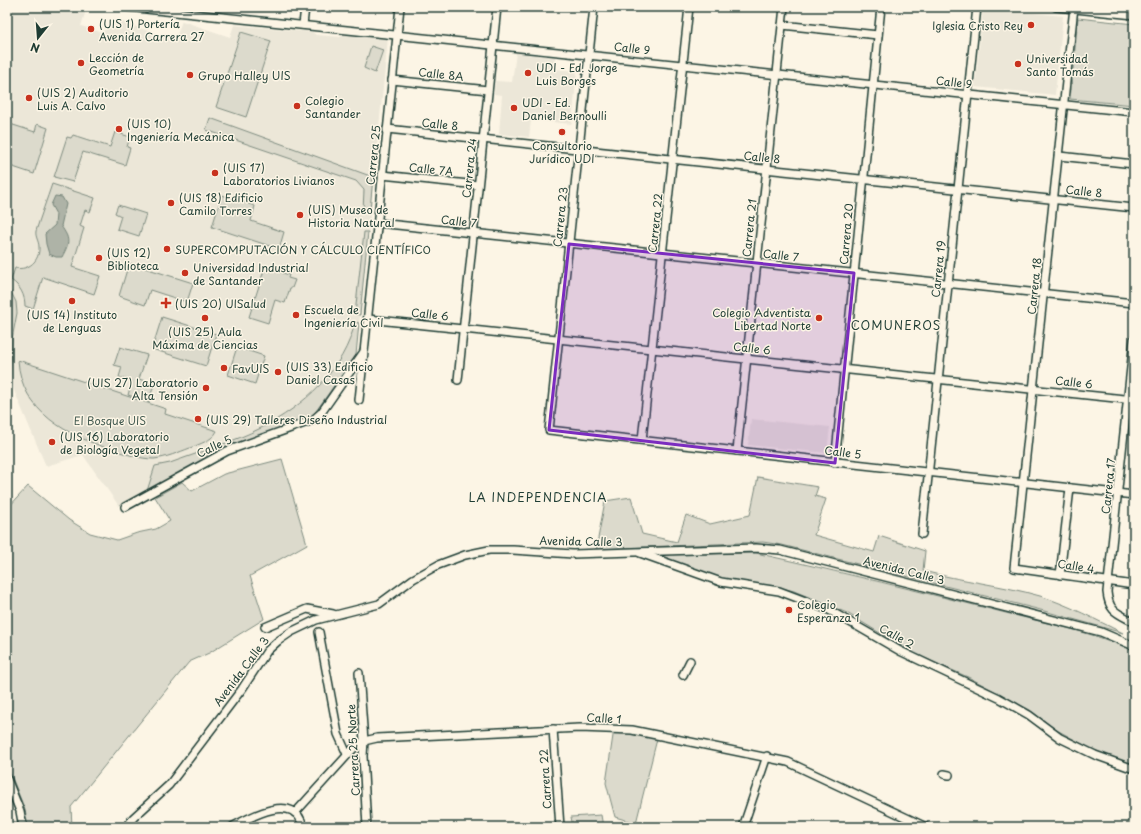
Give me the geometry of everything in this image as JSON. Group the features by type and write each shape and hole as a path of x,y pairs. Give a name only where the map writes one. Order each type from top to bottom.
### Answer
{"street":[{"name":"Calle 9","path":"127,7 1134,112"},
{"path":"208,15 209,7"},
{"path":"304,25 305,7"},
{"name":"Carrera 25","path":"360,400 400,7"},
{"name":"Carrera 24","path":"458,380 497,7"},
{"name":"Carrera 23","path":"549,430 594,7"},
{"name":"Carrera 22","path":"642,440 689,7"},
{"name":"Carrera 21","path":"737,451 784,7"},
{"name":"Carrera 20","path":"835,463 862,179 881,7"},
{"name":"Carrera 19","path":"922,534 978,7"},
{"path":"1056,7 1134,15"},
{"name":"Carrera 18","path":"1014,568 1074,8"},
{"path":"782,25 878,35"},
{"name":"Calle 8A","path":"392,80 488,90"},
{"name":"Calle 8","path":"387,129 1134,208"},
{"path":"1059,156 1134,164"},
{"name":"Calle 7A","path":"382,175 478,185"},
{"name":"Calle 7","path":"378,224 1134,303"},
{"name":"Calle 6","path":"368,319 1131,399"},
{"name":"Carrera 17","path":"1134,339 1131,399 1108,582 1108,601 1112,610 1134,622"},
{"name":"Calle 5","path":"125,507 227,451 308,422 317,417 364,352"},
{"name":"Calle 5","path":"549,430 835,463 1134,495"},
{"path":"1060,575 1070,488"},
{"name":"Avenida Calle 3","path":"126,827 133,818 174,779 274,644 283,636 307,624 337,614 379,604 425,572 452,560 480,551 513,550 574,554 756,548 780,550 1101,632 1134,646"},
{"name":"Calle 2","path":"638,552 721,582 779,591 829,610 900,651 999,698 1029,715 1060,738 1095,755 1134,769"},
{"name":"Calle 4","path":"1014,568 1134,585"},
{"path":"265,627 306,609 337,614"},
{"path":"319,632 338,734 348,754"},
{"path":"683,674 690,661"},
{"name":"Carrera 25 Norte","path":"359,673 364,741 363,756 367,827"},
{"name":"Calle 1","path":"295,813 348,754 364,741 377,738 580,728 632,730 767,756 798,765 926,827"},
{"name":"Carrera 22","path":"553,729 560,827"},
{"path":"743,827 767,756"},
{"path":"7,779 20,812 23,827"},
{"path":"232,827 256,814 271,809 285,809 295,813 300,818 303,827"}],"highlighted area":[{"path":"569,244 854,273 835,463 549,430"}],"shaded area":[{"name":"Universidad Industrial de Santander","path":"7,7 87,7 81,26 100,32 122,22 175,40 182,21 230,37 234,25 312,32 316,35 340,37 345,33 388,38 356,355 311,418 231,446 119,506 83,455 46,466 10,381 7,378"},
{"name":"Universidad Santo Tomás","path":"983,8 1063,16 1055,95 975,87"},
{"path":"516,53 555,57 554,69 577,71 572,124 531,120 529,137 499,134 502,95 494,94 495,81 512,82"},
{"path":"55,196 62,197 66,204 61,226 66,234 68,244 62,257 56,257 49,254 46,244 45,234 55,225 56,214 51,205"},
{"path":"751,419 830,427 827,453 748,445"}],"green space":[{"path":"1078,18 1134,24 1134,105 1070,99"},
{"path":"241,32 271,41 246,117 216,107"},
{"path":"371,46 383,50 375,73 364,68"},
{"path":"210,118 373,177 370,210 363,210 364,190 356,181 206,130"},
{"path":"7,123 35,132 37,124 48,128 34,174 7,165"},
{"path":"115,132 130,137 127,147 130,148 125,165 83,152 73,182 54,177 67,137 71,138 73,135 110,147"},
{"path":"52,184 95,198 90,212 85,210 80,226 84,228 72,267 100,276 94,294 43,277 33,309 25,306 21,291 11,280 15,268 25,268 33,264 38,256 39,247 36,231"},
{"path":"222,195 255,206 251,221 284,232 279,249 212,227"},
{"path":"118,205 146,214 139,236 117,229 121,216 115,213"},
{"path":"364,232 368,232 360,315 355,314"},
{"path":"129,263 193,283 187,302 150,290 145,305 119,296"},
{"path":"265,267 289,275 288,278 295,280 292,288 290,288 285,303 275,300 268,323 249,317"},
{"path":"7,289 11,292 16,302 17,313 12,339 10,381 7,378"},
{"path":"162,317 216,334 206,366 152,349"},
{"path":"355,322 359,323 356,355 311,418 231,446 147,491 155,466 170,463 250,433 277,419 307,398 332,371 350,339"},
{"path":"120,347 147,355 139,379 154,384 149,402 128,395 132,381 119,377 122,367 114,365"},
{"path":"237,347 264,356 255,384 228,375"},
{"name":"El Bosque UIS","path":"18,360 166,409 165,414 217,431 209,440 201,444 172,455 154,459 134,456 96,444 64,429 38,408 28,394 21,378"},
{"path":"282,459 307,544 250,576 264,619 209,653 189,662 71,807 72,827 28,827 25,810 7,765 7,509 28,486 69,520 90,533 117,540 137,533 156,529 170,521 155,497 182,482 192,491 224,474"},
{"path":"758,477 818,487 815,496 826,499 814,535 874,552 879,536 925,551 923,571 1040,596 1072,608 1123,633 1037,609 782,545 763,542 596,549 605,501 631,497 642,534 677,542 686,515 710,524 750,515"},
{"path":"756,553 1071,629 1119,644 1134,651 1134,765 1095,751 1055,729 1030,710 970,678 911,652 847,613 794,591 778,587 723,579 652,555"},
{"path":"614,729 658,735 636,823 615,817 606,783"},
{"path":"601,815 603,827 573,827 571,817"}],"place":[{"name":"Iglesia Cristo Rey","path":"1031,25"},
{"name":"(UIS 1) Portería Avenida Carrera 27","path":"91,29"},
{"name":"Lección de Geometría","path":"81,63"},
{"name":"Universidad Santo Tomás","path":"1018,64"},
{"name":"UDI - Ed. Jorge Luis Borges","path":"528,73"},
{"name":"Grupo Halley UIS","path":"190,75"},
{"name":"(UIS 2) Auditorio Luis A. Calvo","path":"29,98"},
{"name":"Colegio Santander","path":"297,106"},
{"name":"UDI - Ed. Daniel Bernoulli","path":"514,108"},
{"name":"(UIS 10) Ingeniería Mecánica","path":"119,129"},
{"name":"Consultorio Jurídico UDI","path":"562,132"},
{"name":"(UIS 17) Laboratorios Livianos","path":"215,173"},
{"name":"(UIS 18) Edificio Camilo Torres","path":"171,203"},
{"name":"(UIS) Museo de Historia Natural","path":"300,215"},
{"name":"SUPERCOMPUTACIÓN Y CÁLCULO CIENTÍFICO","path":"167,249"},
{"name":"(UIS 12) Biblioteca","path":"99,258"},
{"name":"Universidad Industrial de Santander","path":"185,273"},
{"name":"(UIS 14) Instituto de Lenguas","path":"72,301"},
{"name":"(UIS 20) UISalud","path":"166,303"},
{"name":"Escuela de Ingeniería Civil","path":"296,315"},
{"name":"(UIS 25) Aula Máxima de Ciencias","path":"205,318"},
{"name":"Colegio Adventista Libertad Norte","path":"819,318"},
{"name":"FavUIS","path":"224,368"},
{"name":"(UIS 33) Edificio Daniel Casas","path":"278,372"},
{"name":"(UIS 27) Laboratorio Alta Tensión","path":"206,388"},
{"name":"(UIS 29) Talleres Diseño Industrial","path":"198,419"},
{"name":"(UIS 16) Laboratorio de Biología Vegetal","path":"52,442"},
{"name":"Colegio Esperanza 1","path":"789,610"}],"district":[{"name":"COMUNEROS","path":"896,325"},
{"name":"LA INDEPENDENCIA","path":"538,497"}]}
